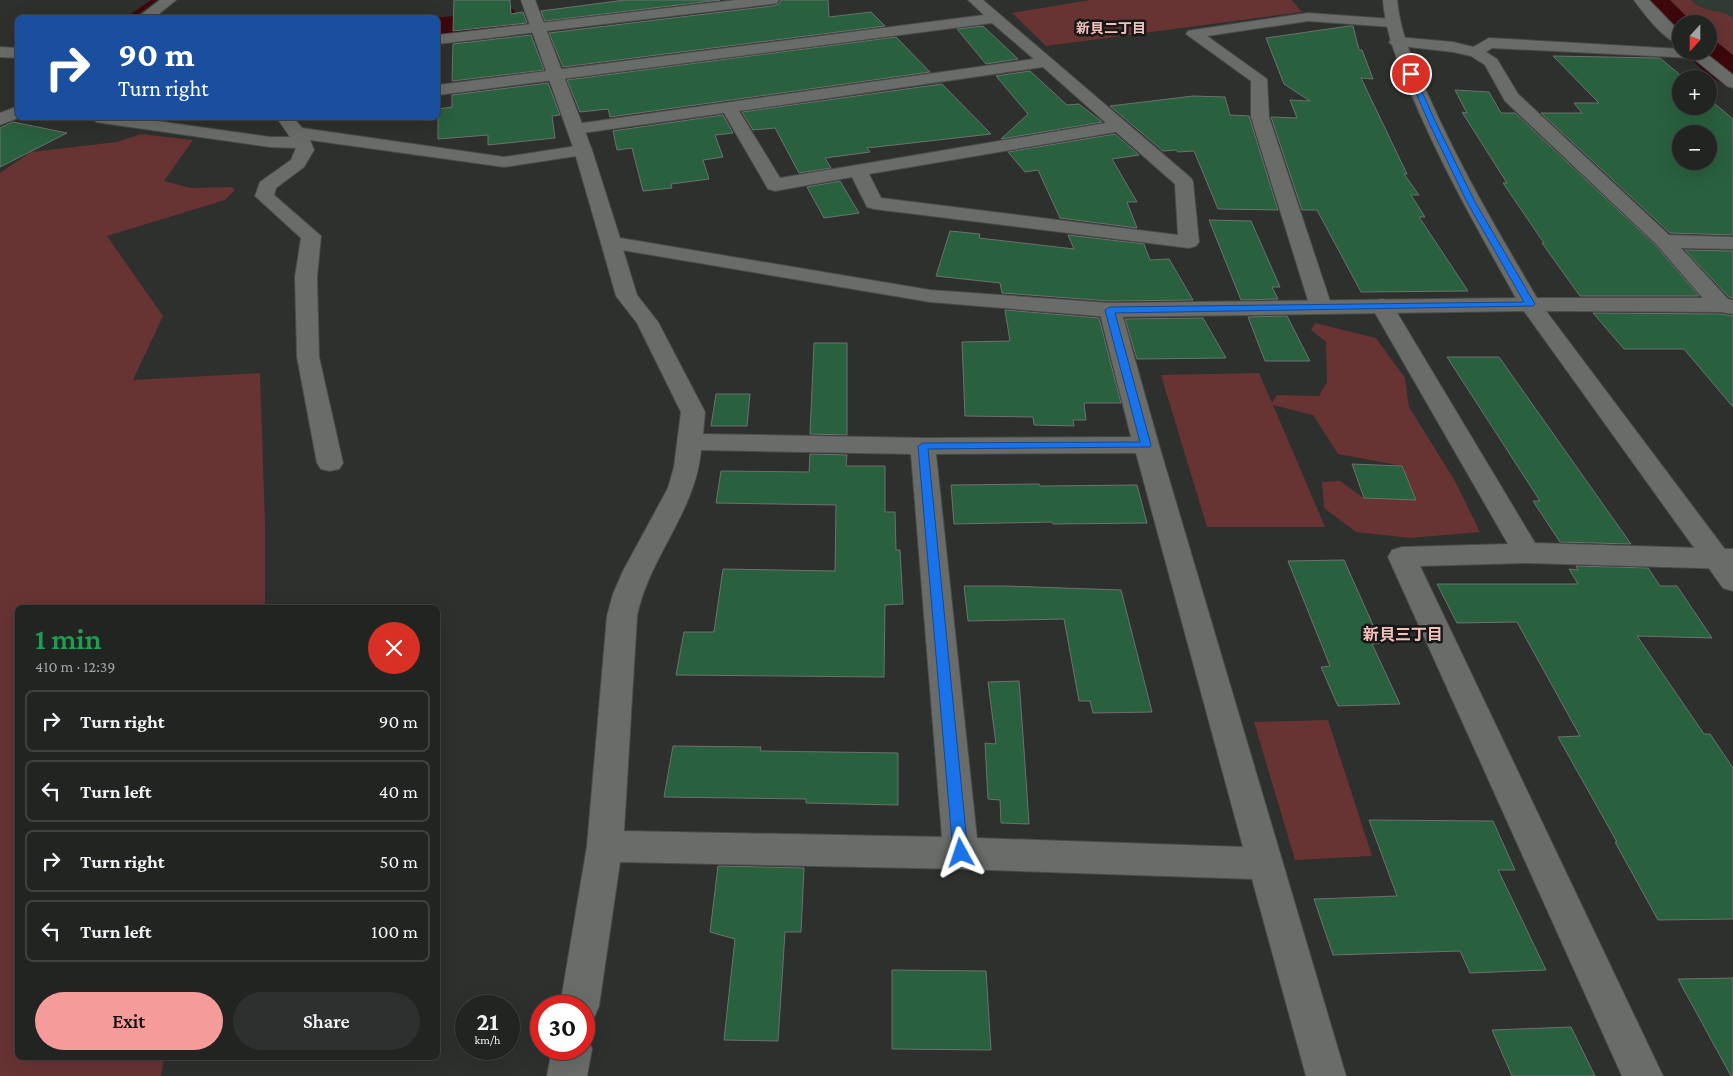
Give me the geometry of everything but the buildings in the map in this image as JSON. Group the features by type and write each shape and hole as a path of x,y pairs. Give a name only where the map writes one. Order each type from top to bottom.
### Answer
{"street":[{"path":"148,15 169,0"},
{"path":"528,0 576,129 627,296 647,322 693,412 690,442 681,488 637,571 627,594 622,616 605,846 581,995"},
{"path":"440,40 734,2 772,0"},
{"path":"858,172 874,203 1189,242 1184,182 975,0"},
{"path":"1390,0 1394,32 1432,123 1471,202 1530,304 1727,567"},
{"path":"1641,0 1672,33"},
{"path":"1321,307 1260,117 1259,79 1193,34 1308,17 1394,32 1476,52 1492,62 1511,97 1664,241 1727,306"},
{"path":"440,90 996,18"},
{"path":"1476,52 1489,43 1672,52"},
{"path":"0,52 15,53"},
{"path":"1704,60 1733,83"},
{"path":"576,129 1046,62"},
{"path":"729,108 775,185 1120,126"},
{"path":"0,120 15,112"},
{"path":"116,120 270,142 296,131 504,162 583,150"},
{"path":"296,131 305,150 298,163 267,186 264,196 311,236 306,277 308,357 330,462"},
{"path":"1664,241 1733,243"},
{"path":"611,243 930,296 1110,310 1530,304 1727,306"},
{"path":"1382,306 1527,553"},
{"path":"1110,310 1146,445 1326,1076"},
{"path":"690,442 923,446 1146,445"},
{"path":"923,446 961,853"},
{"path":"1643,1076 1402,557 1527,553 1727,567"},
{"path":"605,846 961,853 1267,864"},
{"path":"567,1076 570,1060"}],"shaded area":[{"path":"1090,0 1292,0 1302,12 1046,46 1012,13"},
{"path":"1656,0 1733,0 1733,66 1718,40 1718,15 1672,15"},
{"path":"1656,0 1691,0 1702,8 1723,13 1733,18 1733,66 1718,54 1718,15 1672,16"},
{"path":"514,9 516,23 511,26 440,35 440,18"},
{"path":"141,134 193,140 164,181 191,188 232,187 235,190 225,200 107,236 163,316 133,380 260,373 265,524 265,605 15,605 15,1060 164,1060 161,1076 0,1076 0,173 31,152 117,142"},
{"path":"1315,323 1376,338 1405,378 1409,407 1455,481 1480,532 1410,538 1356,532 1324,508 1322,482 1340,481 1364,498 1416,500 1402,466 1338,454 1313,415 1273,405 1325,527 1207,527 1161,375 1259,373 1272,403 1277,395 1319,396 1327,382 1326,342 1311,330"},
{"path":"1328,720 1372,856 1295,860 1254,722"}],"waterway":[{"path":"132,15 155,0"},
{"path":"1650,0 1672,22"},
{"path":"1716,60 1733,75"}],"district":[{"name":"新貝二丁目","path":"1111,28"},
{"name":"新貝三丁目","path":"1403,634"}],"route":[{"path":"961,853 923,446 1146,445 1110,310 1530,304 1471,202 1432,123 1411,74"}]}
